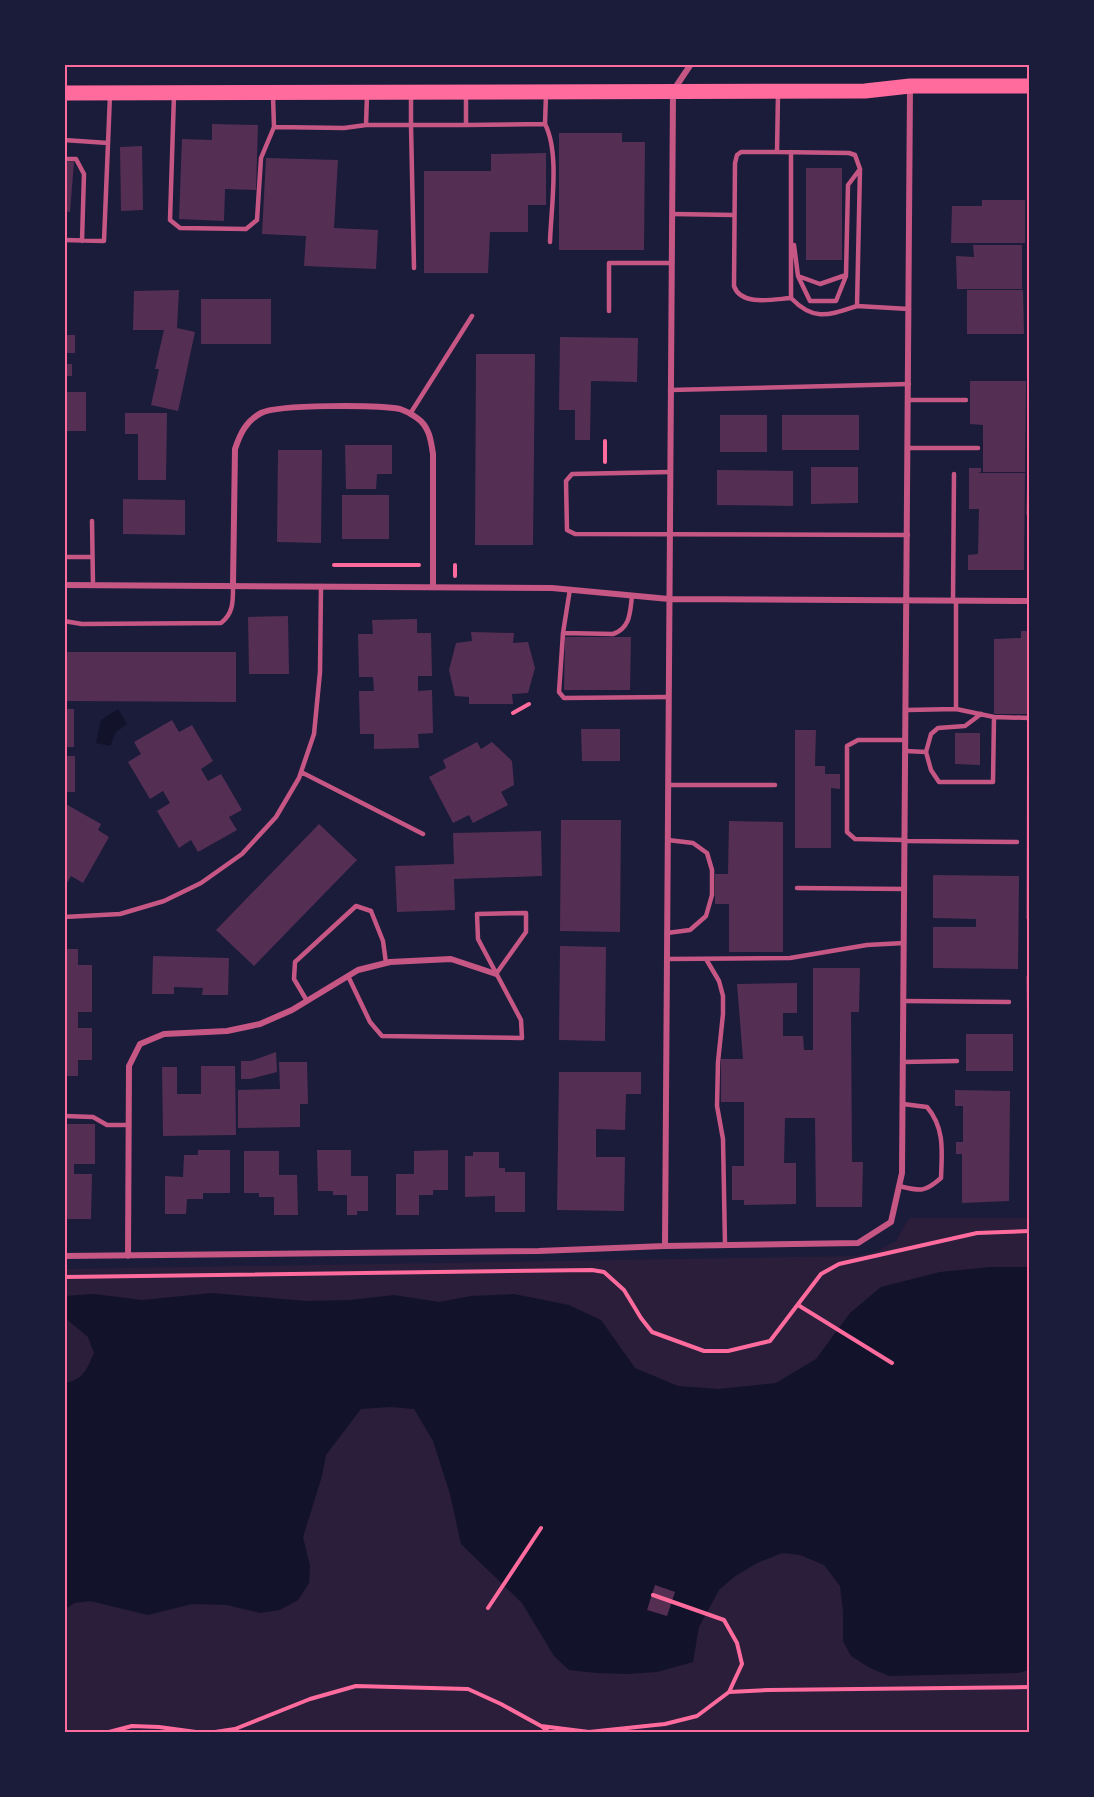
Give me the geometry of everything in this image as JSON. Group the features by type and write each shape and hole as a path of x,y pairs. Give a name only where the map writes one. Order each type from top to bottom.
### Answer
{"main road":[{"path":"64,93 865,91 909,86 1029,86"}],"street":[{"path":"665,1246 673,91 691,64"},
{"path":"64,1256 539,1251 665,1246 858,1243 891,1222 902,1173 908,601 909,86"},
{"path":"233,585 235,449 240,433 251,420 264,411 282,407 384,407 403,410 419,419 430,435 432,445 433,586"},
{"path":"64,585 433,586 570,589 669,599 1029,601"},
{"path":"128,1256 129,1066 140,1044 164,1034 227,1031 260,1024 307,1001 358,970 386,963 451,959 496,974"}],"lane":[{"path":"546,91 544,124 551,136 553,160 550,242"},
{"path":"777,152 778,91"},
{"path":"175,92 170,220 180,228 246,229 257,220 261,158 274,127 273,92"},
{"path":"366,125 367,92"},
{"path":"411,92 414,268"},
{"path":"466,92 466,124"},
{"path":"64,240 104,241 110,93"},
{"path":"274,127 544,124"},
{"path":"64,140 108,143"},
{"path":"792,298 750,300 736,291 734,286 735,163 737,155 741,152 849,153 855,155 860,169 857,306"},
{"path":"791,152 792,298 802,309 823,316 857,306 909,309"},
{"path":"64,159 76,159 84,174 82,241"},
{"path":"792,225 798,276 810,301 836,301 846,275 848,185 860,169"},
{"path":"672,214 734,215"},
{"path":"609,311 609,263 672,263"},
{"path":"798,276 820,284 846,275"},
{"path":"410,414 472,316"},
{"path":"670,390 909,384"},
{"path":"908,400 966,400"},
{"path":"908,448 978,448"},
{"path":"670,472 572,474 566,481 567,530 575,534 908,535"},
{"path":"954,474 956,709"},
{"path":"92,521 93,585"},
{"path":"64,557 92,557"},
{"path":"64,621 82,624 221,623 228,617 232,607 233,585"},
{"path":"64,917 120,914 164,901 201,883 242,854 276,817 301,772 314,734 320,672 321,586"},
{"path":"570,589 563,633 559,692 564,698 668,696"},
{"path":"563,633 621,631 627,624 632,596"},
{"path":"907,710 956,709 994,717 1029,718"},
{"path":"981,714 965,726 938,728 931,734 926,752 931,770 939,782 993,782 994,717"},
{"path":"906,740 858,740 847,746 847,832 855,839 1017,842"},
{"path":"906,751 926,752"},
{"path":"301,772 423,834"},
{"path":"668,784 775,785"},
{"path":"667,933 690,930 706,916 712,895 712,870 707,853 693,843 668,840"},
{"path":"797,888 905,889"},
{"path":"307,1001 294,978 295,962 356,906 371,911 383,941 386,963"},
{"path":"348,976 370,1022 382,1036 522,1038 521,1020 496,974 478,939 477,914 526,913 526,932 496,974"},
{"path":"667,959 790,958 867,945 904,944"},
{"path":"706,959 719,981 723,996 717,1106 723,1139 725,1245"},
{"path":"904,1001 1009,1002"},
{"path":"903,1062 957,1061"},
{"path":"899,1186 917,1190 929,1188 941,1178 942,1142 934,1115 927,1107 903,1104"},
{"path":"64,1116 93,1117 107,1125 129,1125"}],"path":[{"path":"605,441 605,473"},
{"path":"334,565 419,565"},
{"path":"513,713 529,704"},
{"path":"64,1277 592,1270 603,1272 624,1290 652,1332 704,1352 728,1351 770,1341 821,1274 839,1264 977,1233 1029,1232"},
{"path":"798,1305 892,1363"},
{"path":"488,1608 541,1528"},
{"path":"541,1726 589,1732 665,1724 697,1716 729,1692 742,1664 737,1643 724,1620 653,1596"},
{"path":"215,1732 235,1729 310,1699 356,1686 468,1689 501,1704 549,1732"},
{"path":"729,1692 1029,1687"},
{"path":"109,1732 132,1726 196,1732"}],"shaded area":[{"path":"118,709 127,724 116,732 110,746 96,743 101,720"},
{"path":"909,1218 1029,1218 1029,1732 65,1732 64,1269 855,1256 875,1252 896,1241"},
{"path":"990,1267 1029,1267 1029,1670 1018,1673 889,1676 870,1668 851,1656 843,1641 840,1586 824,1565 800,1555 782,1553 757,1563 734,1577 719,1590 699,1627 693,1662 657,1672 628,1674 569,1670 554,1656 522,1603 461,1544 450,1494 433,1441 414,1409 390,1407 361,1409 326,1455 322,1476 303,1537 310,1566 309,1583 298,1600 280,1610 260,1613 227,1605 192,1604 148,1615 90,1601 75,1603 65,1609 65,1383 80,1376 94,1353 88,1337 65,1318 65,1296 94,1294 142,1300 212,1293 306,1301 349,1300 394,1295 439,1302 471,1296 514,1294 569,1305 601,1320 635,1368 678,1386 719,1389 776,1383 816,1359 850,1313 881,1287 940,1272"}],"building":[{"path":"212,124 258,125 256,190 225,189 224,221 179,219 182,139 212,140"},
{"path":"559,133 622,133 622,142 645,142 644,250 559,250"},
{"path":"142,146 143,210 121,211 120,147"},
{"path":"546,153 546,205 528,205 528,232 490,232 488,273 424,273 424,171 491,171 491,154"},
{"path":"266,158 338,160 334,228 378,230 376,269 304,266 306,236 262,234"},
{"path":"64,162 74,162 70,212 64,211"},
{"path":"806,168 842,168 842,260 806,260"},
{"path":"982,200 1025,200 1025,243 951,243 952,206 982,206"},
{"path":"973,245 1022,245 1022,289 957,289 956,256 974,257"},
{"path":"179,290 177,328 195,332 178,411 151,405 159,369 155,369 164,330 133,330 134,291"},
{"path":"967,290 1023,290 1024,334 967,334"},
{"path":"201,299 271,299 271,344 201,344"},
{"path":"64,335 75,335 75,353 64,353"},
{"path":"560,337 638,338 637,382 591,381 590,440 575,440 575,410 559,410"},
{"path":"476,354 535,354 533,545 475,545"},
{"path":"64,364 72,364 72,376 64,376"},
{"path":"970,381 1026,381 1025,472 983,472 983,425 970,424"},
{"path":"64,392 86,392 86,431 64,431"},
{"path":"125,413 167,413 166,480 138,480 138,434 125,434"},
{"path":"720,415 767,415 767,452 720,452"},
{"path":"782,415 859,415 859,450 782,450"},
{"path":"345,445 392,445 392,474 377,474 376,489 346,489"},
{"path":"278,450 322,450 321,543 277,542"},
{"path":"811,467 858,467 858,503 811,504"},
{"path":"969,468 981,468 981,472 978,473 1025,473 1024,570 968,570 968,555 978,554 979,509 969,509"},
{"path":"717,470 793,471 793,506 717,505"},
{"path":"1027,485 1030,485 1030,515 1026,515"},
{"path":"342,495 389,495 389,539 342,539"},
{"path":"123,499 185,500 185,535 123,534"},
{"path":"288,616 289,674 249,674 248,617"},
{"path":"417,619 417,633 431,633 432,676 418,676 418,691 432,690 433,733 418,734 419,748 374,749 374,734 360,734 359,691 374,691 373,677 359,677 358,634 373,634 372,620"},
{"path":"1021,631 1030,631 1030,714 994,714 994,639 1021,638"},
{"path":"471,632 514,633 513,643 528,642 535,668 528,693 512,694 513,704 469,704 469,697 455,696 449,670 456,643 472,641"},
{"path":"565,637 631,637 630,690 564,690"},
{"path":"64,652 236,652 236,702 64,701"},
{"path":"64,709 74,709 74,747 64,747"},
{"path":"172,720 179,732 192,725 213,761 201,769 208,781 221,774 242,810 229,817 237,830 198,852 191,840 179,848 157,811 170,803 163,791 150,799 128,762 141,754 134,742"},
{"path":"581,729 620,729 620,761 582,761"},
{"path":"795,730 816,730 815,766 825,766 825,774 840,774 840,789 831,788 831,848 795,848"},
{"path":"955,733 980,733 980,765 955,764"},
{"path":"477,742 481,749 492,742 512,761 514,785 501,792 508,805 473,823 469,815 453,823 429,777 446,768 443,760"},
{"path":"64,756 75,756 75,792 64,792"},
{"path":"1027,759 1030,759 1030,919 1026,919"},
{"path":"64,803 101,824 98,830 109,837 83,883 71,876 67,883 64,881"},
{"path":"561,820 621,820 620,932 560,931"},
{"path":"729,821 783,822 783,952 729,952 729,904 715,904 715,874 728,874"},
{"path":"319,824 357,860 254,966 216,930"},
{"path":"541,831 542,876 454,879 455,910 397,912 395,866 454,864 453,833"},
{"path":"933,875 1019,876 1018,969 933,968 933,927 976,927 976,919 933,918"},
{"path":"560,946 606,947 605,1041 559,1040"},
{"path":"64,949 78,949 78,965 92,965 92,1012 78,1012 78,1028 92,1028 92,1060 78,1060 78,1076 64,1076"},
{"path":"153,956 229,958 228,995 202,995 203,988 174,987 174,994 152,994"},
{"path":"813,968 860,968 859,1012 851,1012 852,1162 863,1162 862,1207 816,1207 815,1118 785,1118 784,1163 796,1163 796,1204 744,1205 744,1200 732,1200 732,1166 744,1166 744,1102 721,1102 721,1059 743,1059 737,984 797,983 797,1013 783,1013 783,1036 803,1036 804,1050 813,1050"},
{"path":"1026,976 1030,976 1030,1014 1027,1014"},
{"path":"966,1034 1013,1034 1013,1071 966,1071"},
{"path":"276,1052 277,1072 241,1079 241,1061 251,1061"},
{"path":"279,1062 307,1062 308,1104 300,1104 300,1127 238,1128 238,1090 280,1089"},
{"path":"201,1066 235,1066 236,1135 163,1136 162,1067 177,1067 177,1094 201,1094"},
{"path":"559,1072 641,1072 641,1094 626,1094 625,1130 596,1129 596,1157 625,1157 624,1211 557,1210"},
{"path":"955,1090 1010,1091 1009,1201 962,1203 962,1154 956,1154 956,1142 963,1142 963,1106 955,1106"},
{"path":"64,1124 95,1124 95,1164 74,1164 74,1174 92,1174 91,1219 64,1219"},
{"path":"198,1150 230,1150 230,1193 203,1193 203,1199 187,1199 186,1214 165,1214 165,1176 183,1177 184,1155 198,1155"},
{"path":"317,1150 351,1150 351,1176 368,1176 368,1211 357,1211 357,1215 347,1215 347,1195 333,1195 333,1191 318,1191"},
{"path":"448,1150 448,1190 433,1190 433,1195 419,1195 419,1215 396,1215 396,1174 414,1174 414,1151"},
{"path":"244,1151 279,1151 279,1175 297,1175 298,1215 274,1215 274,1197 259,1197 259,1193 244,1193"},
{"path":"473,1152 499,1152 499,1168 505,1168 505,1172 525,1172 525,1212 495,1212 495,1196 465,1197 465,1156 473,1156"},
{"path":"655,1585 675,1592 667,1616 647,1610"}]}
